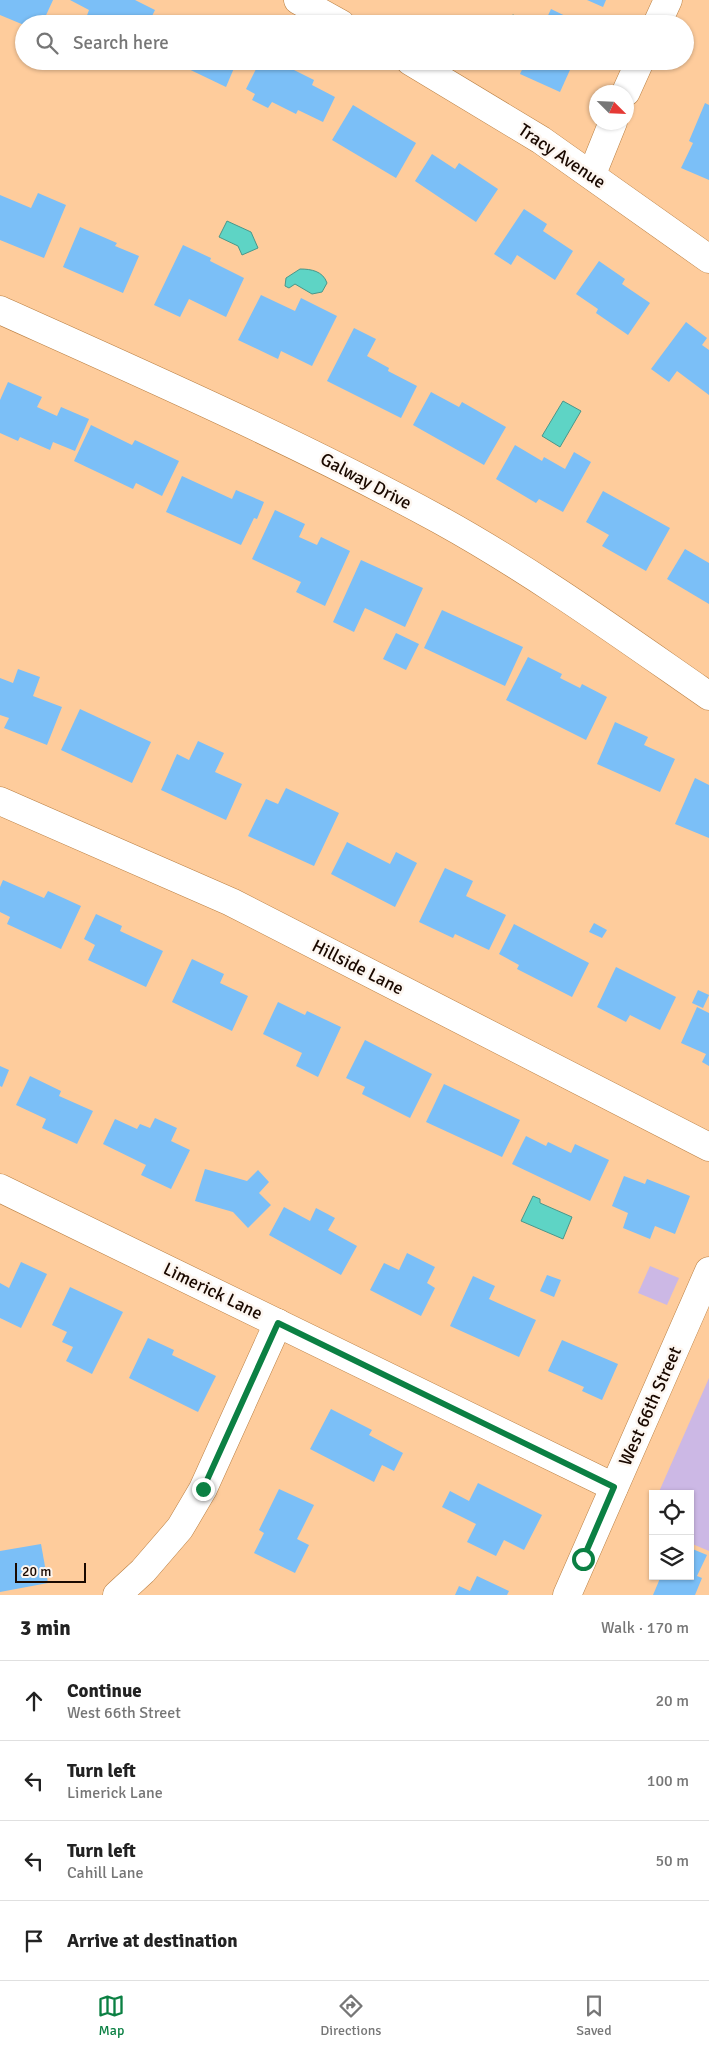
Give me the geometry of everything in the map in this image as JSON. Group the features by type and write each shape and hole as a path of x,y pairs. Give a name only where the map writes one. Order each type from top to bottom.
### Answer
{"street":[{"path":"298,0 325,15"},
{"path":"661,15 668,0"},
{"name":"Tracy Avenue","path":"425,70 541,140 592,174 709,259"},
{"path":"629,85 636,70"},
{"path":"592,174 610,130"},
{"name":"Galway Drive","path":"0,310 300,446 442,521 580,606 709,696"},
{"name":"Hillside Lane","path":"0,801 231,902 709,1147"},
{"name":"Limerick Lane","path":"0,1188 614,1487"},
{"name":"West 66th Street","path":"567,1595 709,1271"},
{"path":"117,1595 143,1571 180,1528 203,1489 278,1323"}],"shaded area":[{"path":"650,1266 679,1278 667,1305 638,1293"},
{"path":"709,1378 709,1551 694,1545 694,1490 660,1490"}],"water":[{"path":"227,221 251,232 258,248 242,255 238,246 219,237"},
{"path":"300,269 312,270 323,276 327,283 322,292 312,294 295,284 289,288 285,286 286,278"},
{"path":"563,401 581,411 560,447 542,436"},
{"path":"533,1196 540,1199 540,1203 572,1217 563,1239 521,1221"}],"building":[{"path":"0,0 53,0 46,15 15,15 15,21 0,15"},
{"path":"70,0 135,0 155,10 152,15 87,15 89,10"},
{"path":"587,0 606,0 603,7"},
{"path":"551,9 563,15 548,15"},
{"path":"191,70 233,70 226,87"},
{"path":"256,70 294,70 314,80 312,85 335,97 323,122 298,110 296,114 272,102 268,108 252,100 255,94 246,89"},
{"path":"522,70 570,70 560,92 520,74"},
{"path":"705,103 709,105 709,180 681,168 693,143 689,141"},
{"path":"353,105 416,143 396,178 332,140"},
{"path":"432,154 455,169 459,163 498,189 476,222 415,181"},
{"path":"38,193 66,205 44,258 0,240 0,195 31,208"},
{"path":"524,209 547,224 543,231 573,251 555,280 517,255 511,265 494,254"},
{"path":"80,227 117,243 115,246 139,256 123,293 63,267"},
{"path":"183,245 211,258 210,261 244,278 226,317 189,299 180,317 154,305"},
{"path":"599,261 625,279 622,284 650,303 628,335 596,313 598,309 576,294"},
{"path":"261,295 295,311 301,298 337,316 312,366 281,351 278,359 238,340"},
{"path":"686,322 707,338 702,345 709,350 709,395 677,371 669,382 651,369"},
{"path":"354,328 376,339 367,356 389,368 388,371 417,386 401,418 327,381"},
{"path":"8,382 42,397 37,407 57,416 61,407 89,419 75,451 53,442 50,450 20,437 18,441 0,433 0,400"},
{"path":"431,392 459,407 462,402 506,427 484,465 413,425"},
{"path":"91,425 132,445 135,440 179,461 162,496 136,483 133,489 74,461"},
{"path":"515,445 542,461 544,457 565,469 574,452 591,462 563,512 539,499 536,503 496,479"},
{"path":"182,476 232,499 236,490 264,502 257,519 254,518 241,545 166,512"},
{"path":"603,491 670,528 646,571 602,546 609,535 586,522"},
{"path":"275,510 305,524 299,537 317,545 321,537 350,551 325,606 296,592 301,582 252,559"},
{"path":"685,549 709,563 709,604 667,579"},
{"path":"361,560 423,588 405,627 365,608 354,632 333,622"},
{"path":"442,610 523,647 505,686 424,648"},
{"path":"396,633 419,644 406,670 383,659"},
{"path":"528,657 562,674 560,678 580,688 582,684 607,697 586,740 506,700"},
{"path":"18,669 40,677 33,696 62,707 47,745 4,728 9,718 0,715 0,678 13,683"},
{"path":"80,709 151,742 132,783 61,750"},
{"path":"615,722 648,737 644,745 675,759 660,792 597,764"},
{"path":"198,741 224,753 215,772 242,784 226,820 161,790 177,754 189,760"},
{"path":"695,778 709,785 709,838 675,824"},
{"path":"286,788 339,813 314,866 248,836 266,799 278,804"},
{"path":"347,842 390,864 396,852 417,863 395,907 331,874"},
{"path":"445,868 473,881 466,896 506,915 489,950 455,934 453,938 419,922"},
{"path":"3,880 44,898 48,891 81,906 61,949 7,924 10,917 0,912 0,887"},
{"path":"96,914 122,926 120,931 163,951 146,987 88,960 95,945 84,939"},
{"path":"594,923 607,930 602,938 589,932"},
{"path":"514,924 589,963 572,997 517,969 519,965 499,954"},
{"path":"192,959 224,974 220,983 248,996 232,1031 172,1002"},
{"path":"616,967 676,997 660,1030 630,1015 626,1022 597,1007"},
{"path":"698,990 709,995 703,1008 692,1003"},
{"path":"278,1002 305,1015 307,1011 341,1027 318,1077 296,1066 302,1053 263,1034"},
{"path":"697,1007 709,1013 709,1066 702,1062 706,1054 681,1043"},
{"path":"365,1040 432,1074 410,1118 362,1094 365,1087 346,1078"},
{"path":"0,1066 9,1070 2,1087 0,1086"},
{"path":"30,1076 61,1091 59,1096 93,1111 77,1144 42,1128 46,1119 16,1105"},
{"path":"444,1084 520,1120 502,1157 426,1122"},
{"path":"155,1118 177,1128 171,1141 190,1150 171,1189 141,1175 146,1165 103,1144 115,1119 137,1129 140,1124 150,1128"},
{"path":"526,1136 546,1146 548,1142 571,1153 575,1144 609,1160 590,1201 512,1164"},
{"path":"205,1169 247,1181 258,1170 269,1182 259,1193 271,1205 248,1228 233,1212 195,1201"},
{"path":"624,1176 645,1184 647,1179 690,1196 675,1234 655,1226 650,1239 623,1228 628,1213 612,1206"},
{"path":"284,1207 310,1221 316,1208 335,1218 328,1230 357,1246 341,1275 269,1235"},
{"path":"407,1253 435,1267 427,1283 435,1288 421,1316 370,1290 384,1263 399,1270"},
{"path":"21,1262 47,1274 21,1328 0,1318 0,1283 9,1288"},
{"path":"547,1275 561,1280 554,1297 540,1291"},
{"path":"473,1276 495,1286 489,1299 536,1320 519,1357 450,1326"},
{"path":"70,1287 123,1312 92,1374 66,1361 73,1347 62,1342 67,1332 52,1325"},
{"path":"148,1338 174,1350 172,1355 216,1376 198,1412 129,1378"},
{"path":"562,1340 618,1364 602,1400 582,1391 584,1387 548,1371"},
{"path":"331,1409 372,1430 369,1435 403,1453 394,1471 382,1465 374,1482 310,1449"},
{"path":"478,1483 542,1515 524,1550 504,1540 496,1556 467,1542 476,1524 442,1507 450,1491 469,1501"},
{"path":"279,1489 314,1505 297,1539 309,1545 295,1573 254,1553 264,1533 259,1530"},
{"path":"41,1544 48,1583 0,1592 0,1551"},
{"path":"694,1550 707,1555 697,1576 702,1578 695,1595 653,1595 659,1580 694,1580"},
{"path":"477,1576 509,1591 507,1595 455,1595 459,1586 470,1591"}],"route":[{"path":"203,1489 278,1323 614,1487 583,1559"}]}
